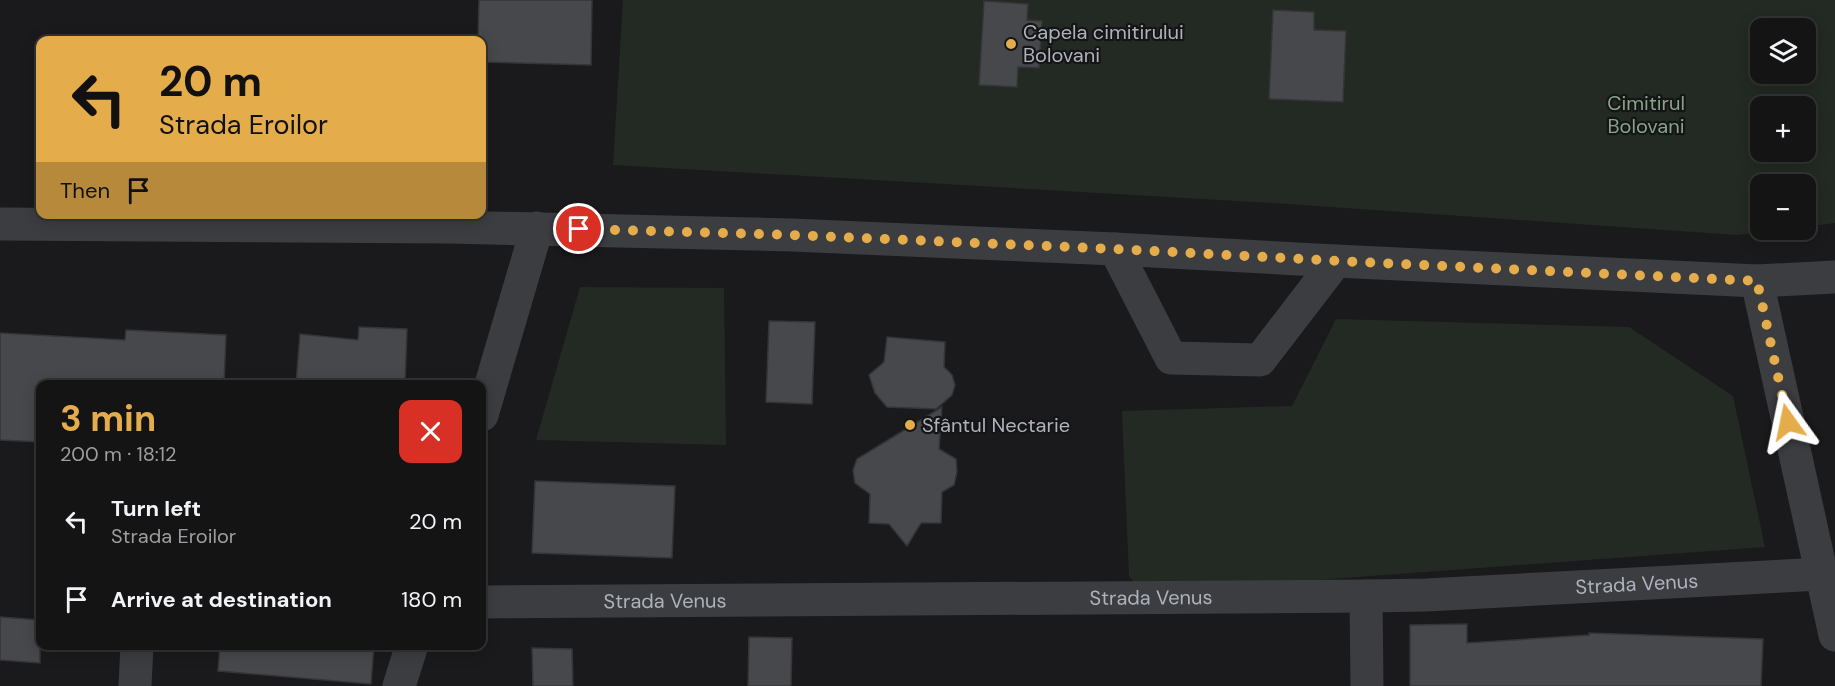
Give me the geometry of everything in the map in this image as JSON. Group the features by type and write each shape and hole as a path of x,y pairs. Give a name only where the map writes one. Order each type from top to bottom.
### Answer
{"street":[{"path":"0,224 537,228 780,235 1757,281 1835,277"},
{"path":"486,401 537,228"},
{"path":"1115,249 1170,358 1260,360 1335,261"},
{"path":"1757,281 1835,635"},
{"name":"Strada Venus","path":"486,602 1426,595 1821,574"},
{"path":"1366,596 1367,686"},
{"path":"135,686 137,650"},
{"path":"399,686 410,650"}],"green space":[{"name":"Cimitirul Bolovani","path":"623,0 1835,0 1835,223 1816,226 1816,174 1750,174 1750,234 1737,235 1273,203 613,165"},
{"path":"580,287 724,288 726,445 536,440"},
{"path":"1336,319 1629,327 1733,396 1765,547 1141,593 1129,576 1122,411 1292,406"}],"building":[{"path":"479,0 592,0 591,65 486,62 486,36 478,36"},
{"name":"Capela cimitirului Bolovani","path":"984,1 1028,4 1027,20 1042,21 1039,68 1018,67 1017,87 979,85"},
{"path":"1273,10 1314,12 1314,30 1346,31 1343,102 1269,99"},
{"path":"769,321 815,322 812,404 766,402"},
{"path":"359,327 407,329 405,380 296,380 300,334 358,340"},
{"path":"126,330 226,335 224,380 36,380 36,442 0,440 0,333 125,340"},
{"path":"887,337 945,342 944,367 952,375 955,385 952,395 936,409 887,407 875,393 869,375 884,362"},
{"path":"942,407 939,449 956,459 957,472 954,485 942,492 941,523 921,523 907,546 889,524 869,523 870,494 855,483 853,470 857,459"},
{"path":"535,481 675,486 672,558 532,553"},
{"path":"0,617 36,620 36,650 40,650 40,663 0,660"},
{"path":"1467,624 1467,643 1589,635 1589,633 1763,639 1761,686 1410,686 1410,625"},
{"path":"749,637 792,638 791,686 748,686"},
{"path":"532,648 572,649 573,686 533,686"},
{"path":"220,650 374,650 371,684 218,671"}],"place":[{"name":"Capela cimitirului Bolovani","path":"1011,44"},
{"name":"Sfântul Nectarie","path":"910,425"}],"route":[{"path":"579,229 792,235 1115,249 1757,281 1788,422"}]}
